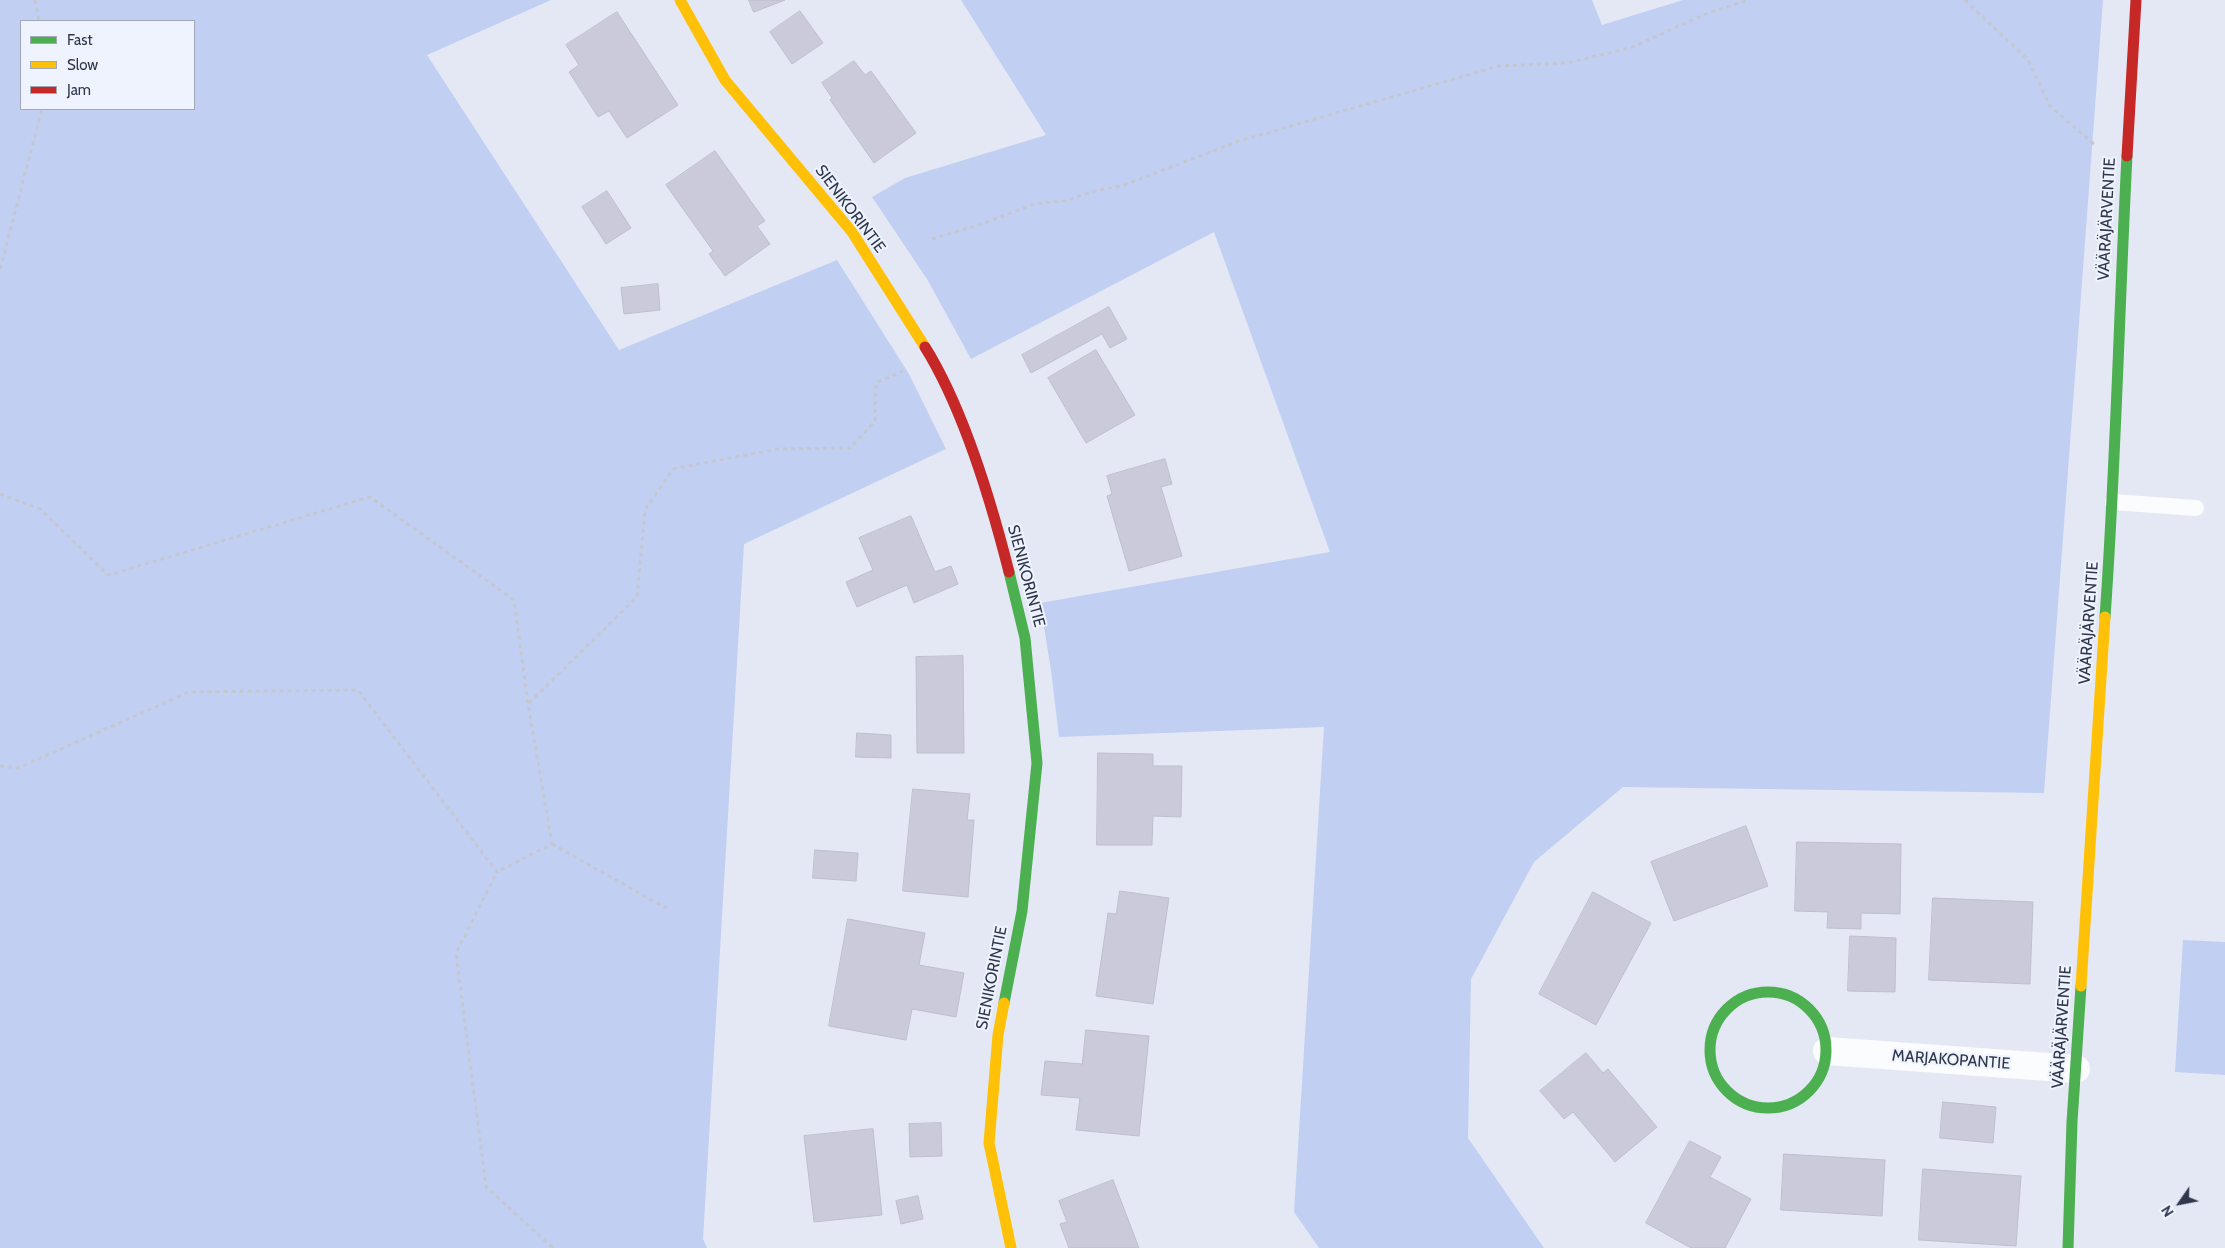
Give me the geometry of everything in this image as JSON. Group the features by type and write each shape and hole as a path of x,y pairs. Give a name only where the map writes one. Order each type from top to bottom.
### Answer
{"street":[{"name":"SIENIKORINTIE","path":"680,0 725,80 852,232 932,360 966,431 1001,541 1026,638 1037,764 1022,911 998,1034 989,1143 1011,1248"},
{"name":"VÄÄRÄJÄRVENTIE","path":"2068,1248 2072,1122 2113,502 2121,268 2136,0"},
{"path":"1774,991 1806,1004 1817,1017 1825,1033 1827,1051 1824,1070 1815,1087 1800,1100 1782,1108 1763,1109 1744,1104 1728,1093 1716,1077 1710,1058 1710,1043 1715,1026 1725,1010 1739,999 1756,993 1774,991"},
{"name":"MARJAKOPANTIE","path":"1827,1051 2076,1069"}],"lane":[{"path":"2113,502 2196,508"}],"path":[{"path":"35,0 39,20"},
{"path":"932,239 985,223 1034,204 1065,201 1091,192 1124,185 1239,141 1500,66 1567,63 1634,47 1703,15 1748,0"},
{"path":"1965,0 2028,60 2050,106 2098,148"},
{"path":"0,269 42,110"},
{"path":"528,704 637,597 645,510 674,469 778,448 850,448 875,421 876,383 932,360"},
{"path":"0,494 40,509 108,575 370,497 514,600 528,704 552,844"},
{"path":"0,766 18,768 189,692 358,690 497,872"},
{"path":"552,844 497,872 456,953 486,1186 553,1248"},
{"path":"552,844 668,908"}],"shaded area":[{"path":"0,0 551,0 427,55 619,350 837,260 909,374 946,449 744,544 703,1239 707,1248 0,1248"},
{"path":"961,0 1592,0 1602,25 1683,0 2103,0 2044,793 1623,787 1534,862 1471,979 1468,1138 1544,1248 1319,1248 1294,1212 1324,727 1059,737 1040,603 1330,552 1214,232 971,359 927,279 872,197 905,178 1046,135"},
{"path":"2183,940 2225,942 2225,1075 2175,1072"}],"building":[{"path":"749,0 785,0 754,12"},
{"path":"800,11 823,43 792,64 770,32"},
{"path":"617,12 678,105 627,138 609,111 598,117 569,72 579,65 566,45"},
{"path":"854,61 865,75 871,71 916,133 874,163 830,100 832,98 822,83"},
{"path":"715,151 765,221 757,226 770,244 725,276 709,254 713,251 666,185"},
{"path":"607,191 631,228 606,244 582,207"},
{"path":"658,284 660,310 624,314 621,288"},
{"path":"1109,307 1127,339 1110,348 1102,334 1031,373 1022,355"},
{"path":"1096,350 1135,415 1086,443 1048,378"},
{"path":"1165,459 1172,484 1161,487 1182,556 1129,571 1107,496 1112,494 1107,476"},
{"path":"911,516 935,572 951,566 958,584 914,603 907,585 857,607 846,582 873,570 859,538"},
{"path":"963,656 964,753 917,753 916,657"},
{"path":"857,733 891,735 891,758 856,757"},
{"path":"1098,753 1153,754 1153,766 1182,766 1181,817 1153,816 1152,845 1097,845"},
{"path":"913,789 970,794 967,820 974,820 968,897 903,891"},
{"path":"1746,826 1768,886 1674,921 1651,862"},
{"path":"1797,842 1901,844 1900,914 1861,913 1861,929 1827,928 1828,912 1795,911"},
{"path":"815,850 858,853 856,881 813,878"},
{"path":"1120,891 1169,898 1153,1004 1096,996 1108,913 1116,914"},
{"path":"1593,892 1651,923 1596,1025 1539,994"},
{"path":"1933,898 2033,902 2030,984 1929,980"},
{"path":"848,919 925,933 919,965 964,973 956,1017 912,1009 906,1040 829,1026"},
{"path":"1850,936 1896,938 1895,992 1848,991"},
{"path":"1086,1030 1149,1036 1139,1136 1076,1130 1080,1098 1041,1095 1045,1061 1082,1064"},
{"path":"1586,1053 1603,1073 1608,1069 1657,1127 1615,1162 1573,1112 1564,1119 1540,1091"},
{"path":"1943,1102 1996,1107 1993,1143 1940,1138"},
{"path":"941,1123 942,1156 910,1157 909,1124"},
{"path":"873,1129 882,1215 814,1222 804,1136"},
{"path":"1690,1141 1721,1157 1710,1177 1751,1199 1725,1248 1691,1248 1646,1223"},
{"path":"1784,1154 1885,1160 1882,1216 1781,1210"},
{"path":"1923,1169 2021,1176 2016,1246 1919,1240"},
{"path":"1113,1180 1139,1248 1069,1248 1060,1224 1067,1222 1059,1201"},
{"path":"918,1196 923,1219 901,1224 896,1201"}],"traffic: fast":[{"path":"2105,617 2112,502 2127,156"},
{"path":"1004,1003 1022,911 1037,763 1025,638 1009,572"},
{"path":"2068,1248 2072,1122 2081,986"},
{"path":"1768,992 1790,996 1800,1001 1809,1009 1817,1018 1822,1028 1826,1050 1822,1072 1817,1082 1809,1091 1800,1099 1790,1104 1768,1108 1746,1104 1736,1099 1727,1091 1719,1082 1714,1072 1710,1050 1714,1028 1719,1018 1727,1009 1736,1001 1746,996 1768,992"}],"traffic: slow":[{"path":"680,0 725,80 852,232 925,347"},
{"path":"2081,986 2105,617"},
{"path":"1004,1003 998,1035 989,1143 1011,1248"}],"traffic: jam":[{"path":"2127,156 2136,0"},
{"path":"925,347 939,371 964,426 994,515 1009,572"}]}
